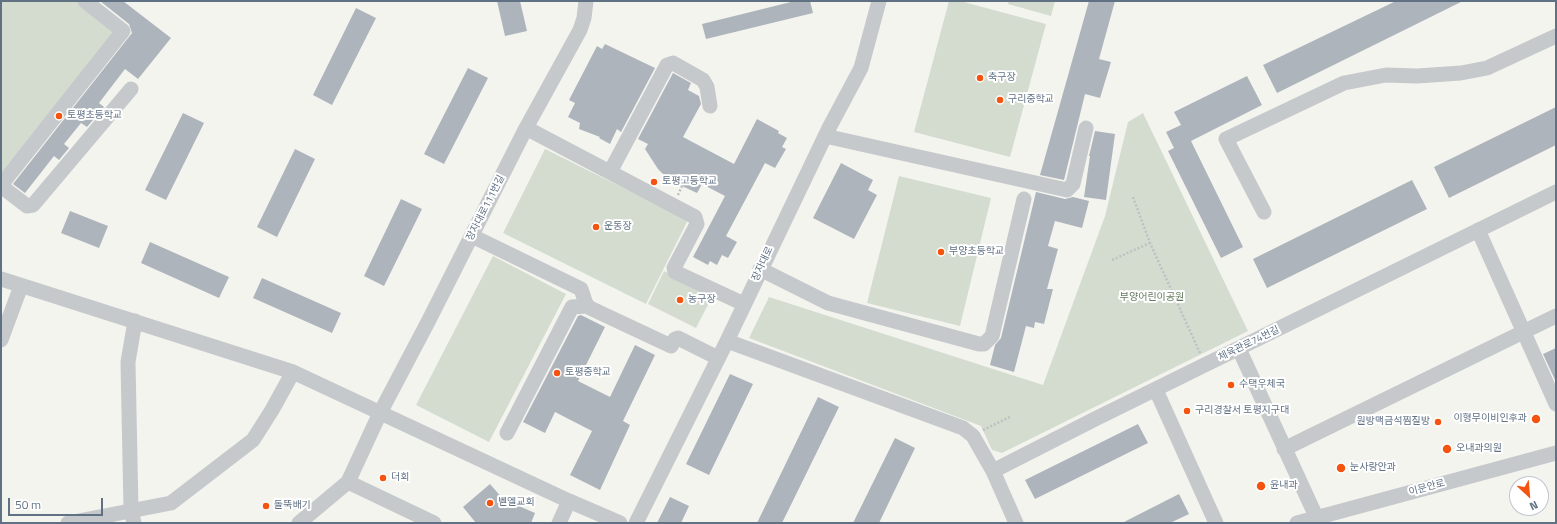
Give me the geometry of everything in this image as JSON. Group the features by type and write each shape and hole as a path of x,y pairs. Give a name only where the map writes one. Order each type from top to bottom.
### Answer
{"street":[{"path":"85,1 125,33 1,186 27,206 33,205 131,89"},
{"name":"장자대로111번길","path":"348,482 380,413 526,128 580,30 584,18 586,1"},
{"name":"장자대로","path":"636,523 727,341 760,269 825,136 861,68 879,1"},
{"path":"1264,212 1226,139 1344,83 1386,75 1418,76 1454,74 1480,69 1556,36"},
{"path":"610,172 667,65 673,63 703,80 707,87 710,106"},
{"path":"526,128 696,217 697,224 674,268 675,272 744,304"},
{"path":"825,136 1067,190 1073,184 1086,128"},
{"name":"체육관로74번길","path":"993,471 1095,419 1556,192"},
{"path":"760,269 828,303 979,344 984,344 992,336 1024,199"},
{"path":"1478,230 1556,404"},
{"path":"472,236 581,289 588,306"},
{"path":"1,279 293,372 569,501 620,523"},
{"path":"1,340 22,286"},
{"path":"507,434 572,307 577,305 588,306 671,346 677,338 718,358"},
{"path":"1284,449 1556,316"},
{"path":"132,516 128,362 135,321"},
{"path":"727,341 963,428 973,436 993,471 1016,523"},
{"path":"1239,349 1318,521"},
{"path":"68,523 132,516 171,503 253,440 293,372"},
{"path":"1156,390 1216,523"},
{"name":"이문안로","path":"1297,523 1318,521 1556,453"},
{"path":"301,522 348,482 434,523"},
{"path":"559,523 569,501"}],"path":[{"path":"1133,197 1150,243 1206,365"},
{"path":"1112,260 1150,243"},
{"path":"983,430 1010,417"}],"green space":[{"path":"1,1 80,1 116,30 1,173"},
{"name":"축구장","path":"949,1 960,1 1046,24 1010,157 914,132"},
{"path":"1009,1 1055,1 1051,16 1008,4"},
{"name":"부양어린이공원","path":"1143,113 1248,331 1002,453 992,450 981,426 749,338 769,297 1043,385 1105,216 1128,122"},
{"name":"운동장","path":"545,149 688,220 646,304 503,233"},
{"path":"899,176 991,198 960,326 867,303"},
{"path":"493,256 566,294 489,442 416,405"},
{"name":"농구장","path":"664,271 713,295 696,328 648,304"}],"building":[{"path":"100,1 123,1 171,38 138,79 125,69 99,103 104,107 87,127 81,123 64,144 69,148 59,160 54,156 25,193 13,184 132,33 129,24"},
{"path":"497,1 520,1 527,31 505,36"},
{"path":"795,1 810,1 813,13 706,39 702,24"},
{"path":"1089,1 1115,1 1099,59 1111,62 1100,98 1085,94 1064,180 1040,175"},
{"path":"1396,1 1463,1 1277,93 1263,65"},
{"path":"356,8 376,18 332,105 313,95"},
{"path":"605,44 655,68 621,132 617,129 610,144 599,138 600,137 579,129 580,123 568,117 575,103 569,100 597,46 602,49"},
{"path":"468,68 488,78 444,164 424,154"},
{"path":"673,73 691,83 688,90 699,96 701,104 683,137 734,164 757,119 779,131 778,133 787,138 782,147 786,149 775,168 765,163 726,236 737,242 728,258 722,255 717,265 710,261 708,265 693,257 725,196 702,184 697,193 669,180 658,169 645,149 648,144 638,139"},
{"path":"1247,76 1262,105 1191,141 1243,247 1221,258 1168,151 1174,148 1166,132 1181,125 1174,112"},
{"path":"1556,107 1556,145 1449,198 1434,167"},
{"path":"183,113 204,123 166,200 145,190"},
{"path":"1095,131 1115,134 1106,200 1084,197 1089,156"},
{"path":"295,149 315,159 277,237 257,227"},
{"path":"841,163 873,180 868,190 877,195 854,239 813,218"},
{"path":"1412,180 1427,209 1267,288 1253,259"},
{"path":"1036,192 1065,199 1073,197 1089,201 1082,228 1055,221 1048,246 1058,249 1047,289 1053,289 1044,324 1035,322 1034,328 1026,326 1014,372 990,365 995,345 1001,338"},
{"path":"401,199 422,209 384,286 364,276"},
{"path":"70,211 108,226 99,248 61,233"},
{"path":"150,242 229,277 219,298 141,263"},
{"path":"262,278 341,313 332,333 253,298"},
{"path":"581,315 605,327 578,381 610,397 635,345 655,355 623,421 630,425 600,490 570,475 592,431 555,412 545,433 523,422 578,316"},
{"path":"1556,348 1556,382 1543,354"},
{"path":"730,374 753,384 709,475 686,464"},
{"path":"818,397 839,407 782,523 757,523"},
{"path":"1138,424 1148,443 1035,499 1025,480"},
{"path":"895,438 915,448 879,523 853,523"},
{"name":"벧엘교회","path":"490,484 503,499 535,513 531,523 476,523 463,507"},
{"path":"1179,494 1189,514 1170,523 1122,523"},
{"path":"670,497 689,506 681,523 657,523"}],"place":[{"name":"축구장","path":"980,78"},
{"name":"구리중학교","path":"1000,100"},
{"name":"토평초등학교","path":"59,116"},
{"name":"토평고등학교","path":"654,182"},
{"name":"운동장","path":"596,227"},
{"name":"부양초등학교","path":"941,252"},
{"name":"농구장","path":"680,300"},
{"name":"토평중학교","path":"557,373"},
{"name":"수택우체국","path":"1231,385"},
{"name":"구리경찰서 토평지구대","path":"1187,411"},
{"name":"이형무이비인후과","path":"1536,419"},
{"name":"원방맥금석찜질방","path":"1438,422"},
{"name":"오내과의원","path":"1447,449"},
{"name":"눈사랑안과","path":"1341,468"},
{"name":"더회","path":"383,478"},
{"name":"윤내과","path":"1261,486"},
{"name":"벧엘교회","path":"490,503"},
{"name":"돌뚝배기","path":"266,506"}]}
